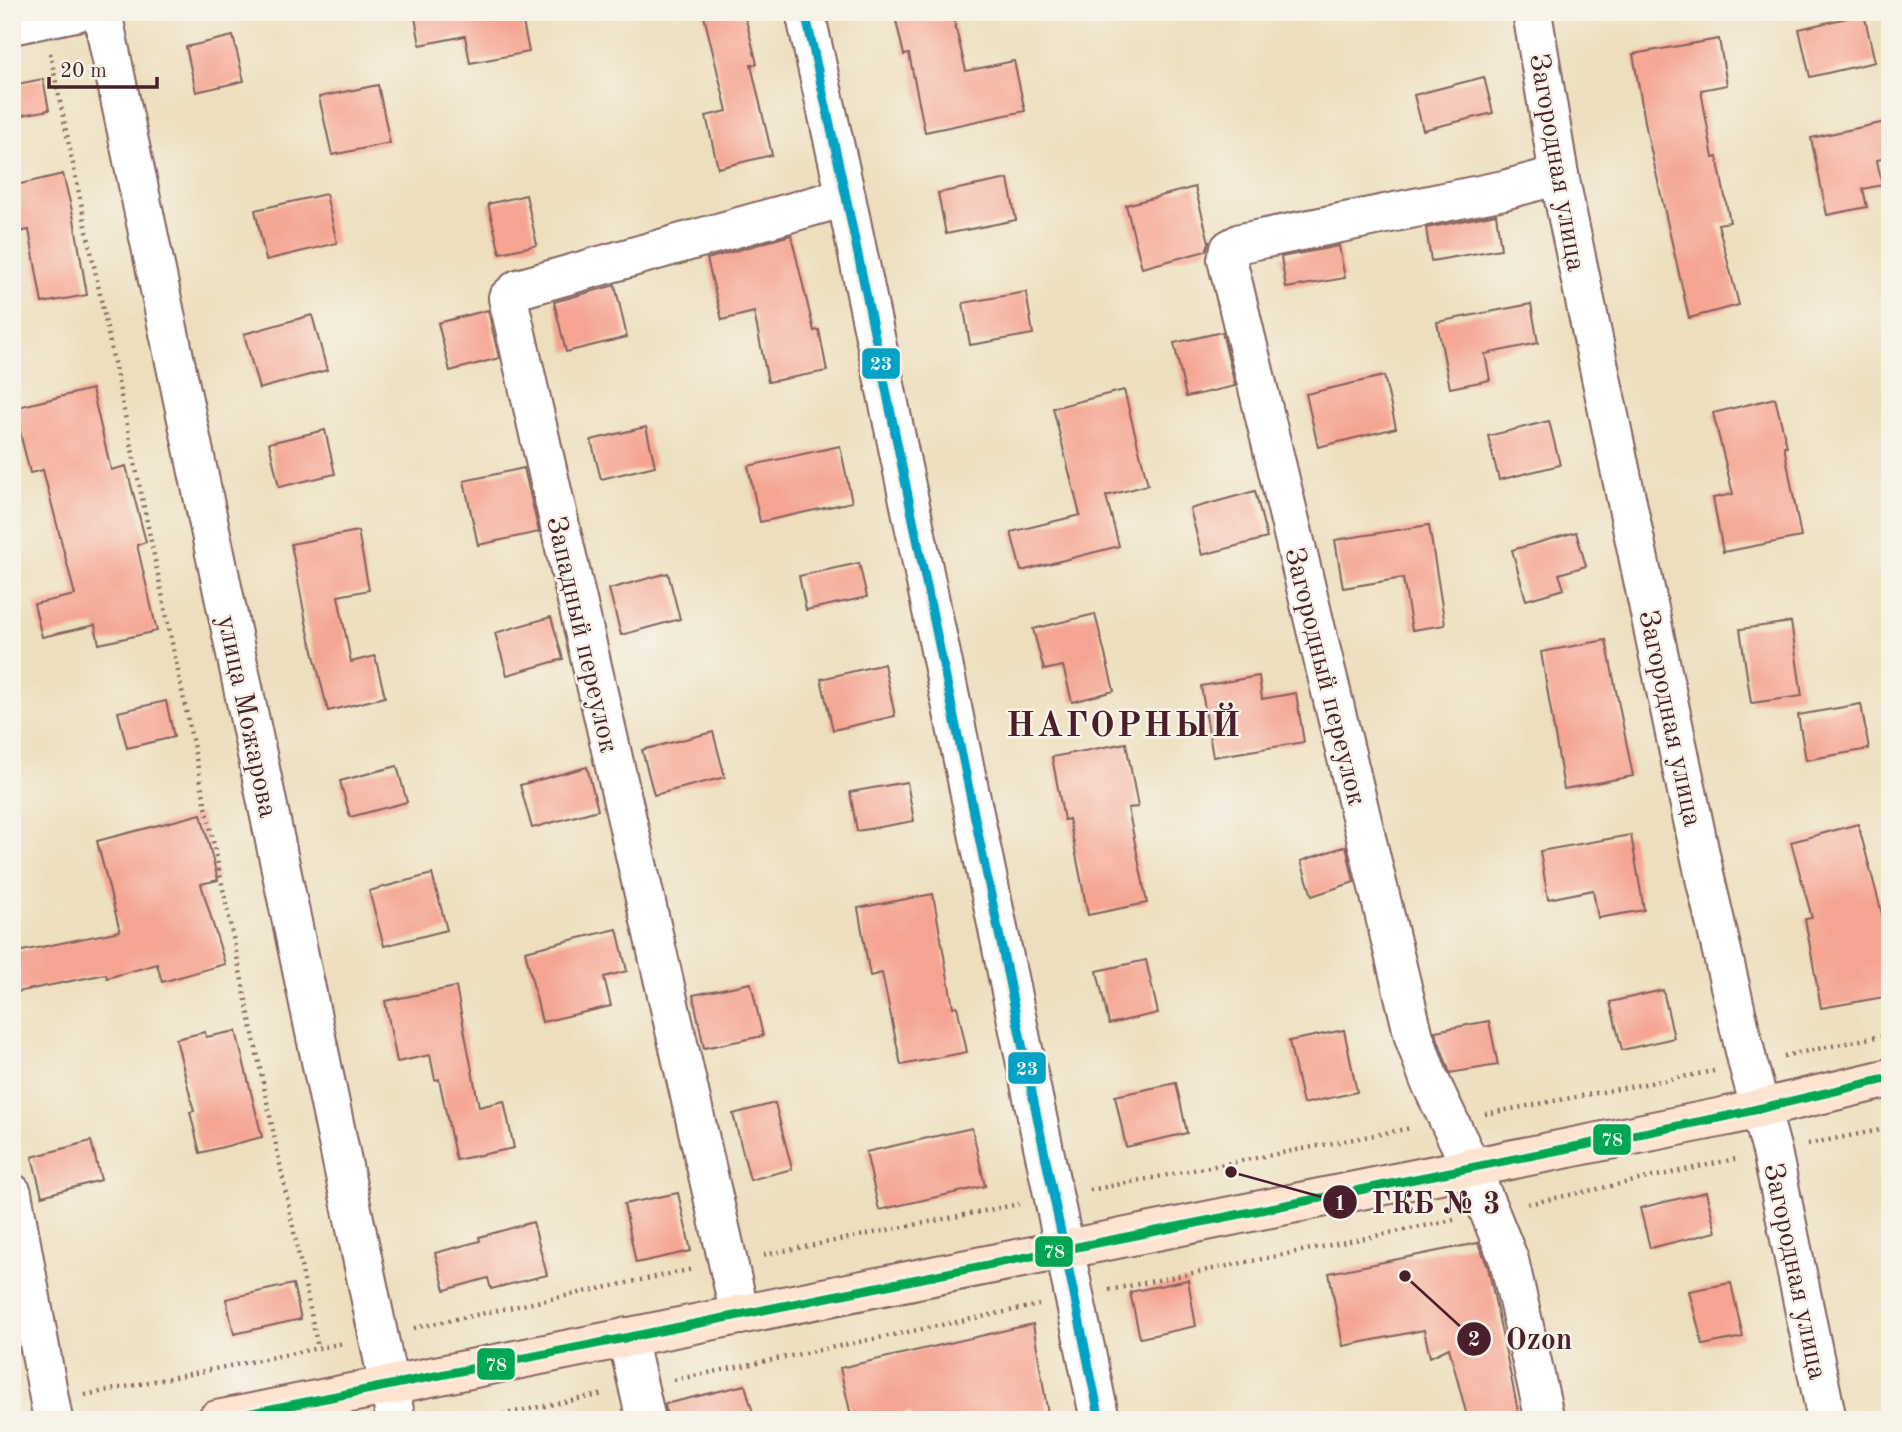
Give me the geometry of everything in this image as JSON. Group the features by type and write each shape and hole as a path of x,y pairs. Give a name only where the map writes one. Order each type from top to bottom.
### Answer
{"main road":[{"path":"217,1420 393,1402 627,1338 1761,1109 1890,1078"}],"street":[{"name":"улица Можарова","path":"102,12 393,1402"},
{"path":"805,12 846,197 1100,1420"},
{"name":"Загородная улица","path":"1532,12 1559,175 1705,878 1748,1064 1772,1151 1828,1420"},
{"name":"Загородный переулок","path":"1545,1420 1509,1260 1414,1037 1227,259 1230,249 1241,243 1504,190 1559,175"},
{"name":"Западный переулок","path":"740,1315 508,298 518,289 846,197"},
{"path":"12,1193 51,1411"},
{"path":"627,1338 642,1403"}],"path":[{"path":"44,19 318,1348"},
{"path":"51,1411 318,1348 727,1262 1748,1064 1890,1034"},
{"path":"475,1420 642,1403 1075,1297 1890,1128"}],"building":[{"path":"414,12 521,12 529,52 470,63 465,36 420,45"},
{"path":"703,12 744,12 757,64 751,65 772,155 718,168 706,116 727,111"},
{"path":"894,12 952,12 966,71 1014,61 1025,111 925,132 909,54 904,55"},
{"path":"1864,14 1875,62 1810,77 1799,29"},
{"path":"233,36 244,81 196,92 186,47"},
{"path":"1719,39 1727,85 1701,90 1713,158 1717,157 1730,222 1718,224 1739,305 1689,318 1647,133 1633,54"},
{"path":"1484,77 1493,113 1423,130 1414,95"},
{"path":"43,79 49,110 12,117 12,85"},
{"path":"378,85 390,143 332,155 319,97"},
{"path":"1890,121 1890,157 1877,160 1882,185 1863,189 1867,207 1827,215 1811,138"},
{"path":"63,174 87,295 42,303 29,230 12,233 12,186"},
{"path":"1008,179 1016,220 946,234 938,193"},
{"path":"1195,187 1209,242 1206,251 1142,268 1126,205"},
{"path":"326,194 337,243 266,260 255,210"},
{"path":"526,195 537,245 500,253 488,204"},
{"path":"1496,214 1501,249 1431,261 1426,228"},
{"path":"791,235 814,331 819,330 827,371 768,382 754,312 722,320 707,259"},
{"path":"1339,246 1345,278 1286,288 1281,257"},
{"path":"615,285 627,337 566,352 554,302"},
{"path":"1026,292 1033,334 970,345 963,303"},
{"path":"1531,304 1538,343 1485,354 1490,380 1450,388 1437,322"},
{"path":"488,310 499,358 450,371 438,323"},
{"path":"312,315 327,370 259,389 244,334"},
{"path":"1222,332 1235,386 1186,397 1174,343"},
{"path":"1384,376 1396,428 1318,447 1306,394"},
{"path":"92,389 111,470 126,466 146,542 137,545 157,631 99,644 95,625 42,637 34,604 75,595 43,470 30,473 14,408"},
{"path":"1124,390 1148,485 1106,496 1119,546 1021,571 1011,532 1080,515 1053,408"},
{"path":"1775,398 1787,446 1784,446 1801,537 1723,552 1713,498 1733,494 1713,413"},
{"path":"1549,421 1560,465 1499,480 1488,436"},
{"path":"646,427 655,466 601,479 591,440"},
{"path":"325,430 335,474 279,487 269,443"},
{"path":"840,446 852,502 760,522 748,466"},
{"path":"524,468 539,532 478,545 464,481"},
{"path":"1255,491 1267,538 1202,555 1190,509"},
{"path":"1429,525 1445,625 1412,630 1403,578 1343,588 1335,540"},
{"path":"358,531 369,590 338,596 351,662 375,656 385,697 328,711 307,627 291,544"},
{"path":"1576,532 1586,566 1559,574 1564,589 1526,600 1512,550"},
{"path":"859,563 867,597 806,610 799,576"},
{"path":"668,573 680,619 621,635 609,589"},
{"path":"1095,614 1114,691 1072,702 1063,666 1044,670 1033,629"},
{"path":"551,617 563,659 507,675 495,633"},
{"path":"1791,622 1802,696 1751,703 1740,629"},
{"path":"1606,640 1633,776 1564,789 1541,652"},
{"path":"884,664 895,716 833,730 821,679"},
{"path":"1259,676 1262,699 1296,693 1304,742 1213,757 1201,686"},
{"path":"166,701 174,737 127,748 118,712"},
{"path":"1861,704 1869,749 1806,760 1798,715"},
{"path":"713,732 725,777 654,795 642,750"},
{"path":"1126,743 1138,807 1128,808 1147,903 1088,915 1069,819 1064,820 1052,757"},
{"path":"397,766 407,802 350,817 340,781"},
{"path":"587,767 598,810 532,828 520,785"},
{"path":"907,782 914,821 857,831 850,792"},
{"path":"201,814 218,880 201,884 225,964 162,982 157,964 107,978 106,974 12,993 12,953 120,931 97,841"},
{"path":"1858,824 1890,954 1890,996 1821,1008 1805,919 1812,918 1791,842"},
{"path":"1631,835 1644,910 1598,918 1593,890 1548,899 1540,851"},
{"path":"1346,846 1354,882 1312,896 1301,861"},
{"path":"432,874 447,930 384,946 369,891"},
{"path":"933,894 953,1007 957,1006 967,1052 901,1065 882,973 870,976 858,908"},
{"path":"617,929 627,971 604,977 611,1006 542,1022 525,951"},
{"path":"1146,960 1158,1013 1109,1024 1097,971"},
{"path":"751,983 763,1036 704,1048 693,995"},
{"path":"456,987 479,1107 504,1101 514,1148 456,1160 439,1079 435,1080 430,1055 397,1062 385,1001"},
{"path":"1663,990 1674,1038 1622,1050 1610,1002"},
{"path":"1489,1021 1498,1065 1450,1073 1435,1031"},
{"path":"1344,1030 1357,1092 1303,1104 1289,1041"},
{"path":"236,1031 262,1137 200,1153 190,1112 194,1111 176,1039 205,1032 206,1037"},
{"path":"1176,1083 1187,1133 1126,1147 1115,1096"},
{"path":"775,1103 792,1169 750,1180 733,1114"},
{"path":"972,1128 985,1186 879,1210 866,1152"},
{"path":"91,1141 101,1180 42,1196 32,1157"},
{"path":"1706,1192 1716,1232 1650,1248 1640,1208"},
{"path":"678,1193 691,1251 636,1263 624,1204"},
{"path":"533,1222 547,1275 491,1289 488,1278 445,1290 435,1253 480,1241 479,1237"},
{"path":"1478,1243 1488,1267 1520,1420 1468,1420 1449,1348 1430,1357 1424,1330 1343,1346 1329,1273"},
{"path":"1188,1280 1196,1326 1140,1338 1130,1292"},
{"path":"1731,1283 1743,1337 1703,1345 1689,1291"},
{"path":"293,1284 301,1319 234,1334 226,1299"},
{"path":"1033,1324 1049,1420 912,1420 911,1412 874,1420 852,1420 840,1368"},
{"path":"745,1385 755,1420 667,1420 665,1404"}],"transit line":[{"name":"23","path":"805,12 846,197 1100,1420"},
{"name":"78","path":"217,1420 1728,1116 1890,1078"}],"place":[{"name":"ГКБ № 3","path":"1231,1172"},
{"name":"Ozon","path":"1405,1276"}],"district":[{"name":"НАГОРНЫЙ","path":"1124,724"}]}
